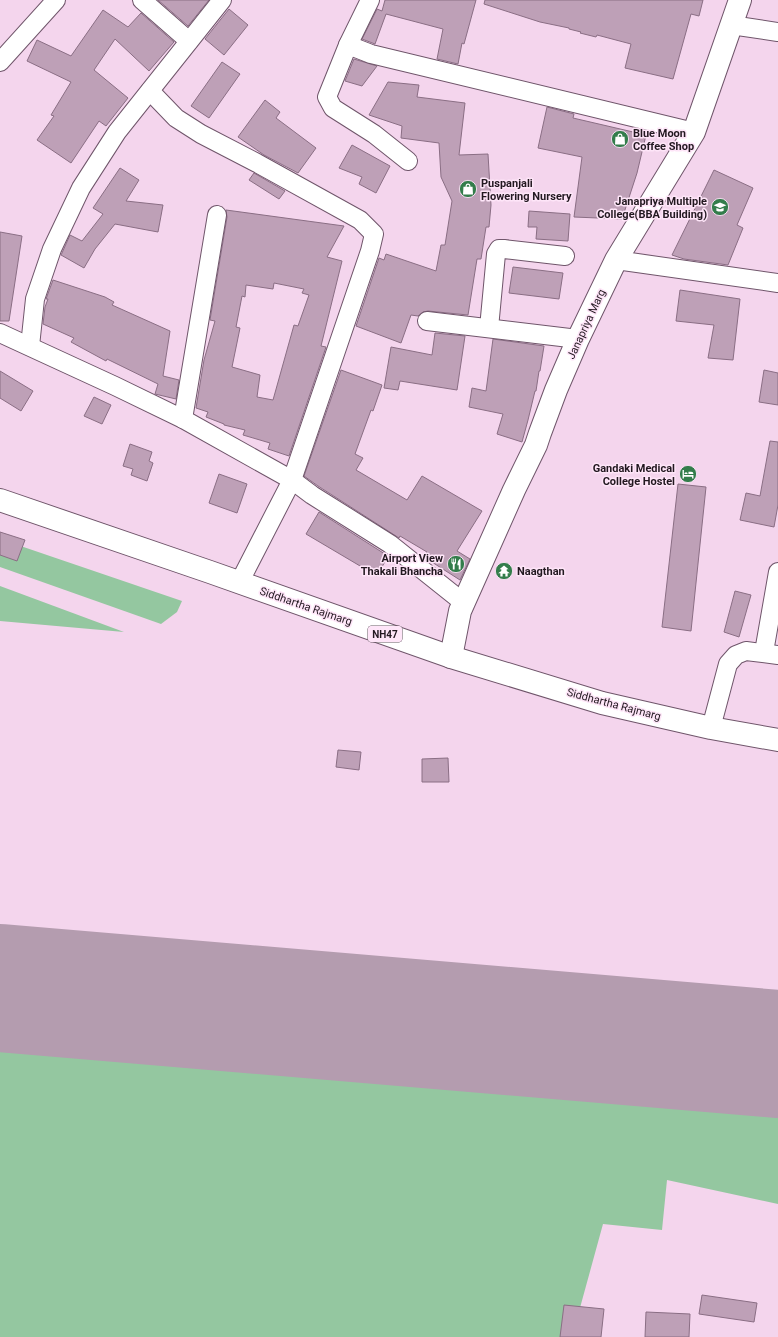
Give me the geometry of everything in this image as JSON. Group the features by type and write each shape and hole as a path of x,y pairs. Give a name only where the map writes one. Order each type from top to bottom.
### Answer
{"main road":[{"name":"Janapriya Marg","path":"451,657 460,611 514,490 536,445 556,390 578,339 616,260 694,132 740,0"},
{"name":"Siddhartha Rajmarg","path":"0,500 451,657 602,703 712,728 778,740"}],"street":[{"path":"0,62 56,0"},
{"path":"142,0 189,41"},
{"path":"30,346 35,299 52,249 81,188 116,132 150,92 222,0"},
{"path":"370,0 348,45 327,97 333,108 374,134 408,161"},
{"path":"731,25 778,32"},
{"path":"348,45 371,54 694,132"},
{"path":"150,92 176,118 201,134 360,220 374,234 370,251 292,480 239,583"},
{"path":"183,419 217,215"},
{"path":"489,328 496,254 499,250 504,249 565,256"},
{"path":"616,260 778,283"},
{"path":"427,321 578,339"},
{"path":"0,333 183,419 292,480 312,496 390,544 464,603"},
{"path":"712,728 728,664 736,655 746,650 771,654 778,572"}],"green space":[{"path":"0,539 182,601 177,612 161,624 0,567"},
{"path":"0,586 124,632 0,621"},
{"path":"0,1034 778,1106 778,1204 667,1180 662,1230 603,1224 572,1337 0,1337"}],"building":[{"path":"158,0 209,0 188,26"},
{"path":"385,0 476,0 464,44 462,43 458,64 437,59 443,29 386,14 375,44 362,39 377,9 382,11"},
{"path":"485,0 703,0 699,16 691,14 673,79 625,68 631,44 597,35 596,37 580,33 581,32 569,28 540,22 484,4"},
{"path":"229,9 248,25 224,55 205,39"},
{"path":"103,10 128,27 141,13 174,42 149,71 115,39 94,70 128,98 106,126 99,121 71,163 37,140 54,116 51,115 71,82 27,61 37,40 71,56"},
{"path":"354,59 377,66 362,86 345,81"},
{"path":"222,62 240,74 209,118 191,106"},
{"path":"388,82 419,85 417,97 465,103 459,155 488,154 491,205 489,227 486,227 481,259 477,259 468,315 428,311 423,312 418,316 411,315 401,343 356,326 379,258 384,260 386,254 436,271 441,245 445,245 452,201 441,177 439,143 401,138 402,126 369,115"},
{"path":"265,100 280,112 276,118 316,148 298,173 264,155 238,137"},
{"path":"547,107 574,114 573,118 646,135 637,173 622,219 574,217 582,157 538,148"},
{"path":"352,145 390,166 376,193 359,184 362,177 339,168"},
{"path":"120,168 139,180 126,201 163,205 158,232 115,224 95,249 84,268 61,255 70,235 82,241 103,214 93,208"},
{"name":"Janapriya Multiple College(BBA Building)","path":"714,170 753,188 737,225 743,228 728,265 684,259 672,255"},
{"path":"254,173 285,191 279,199 249,180"},
{"path":"226,210 344,226 327,257 342,261 321,346 326,347 289,456 268,449 270,443 243,435 245,430 224,425 206,417 208,412 196,408 204,360 215,321 210,320 227,217","holes":["274,283 304,289 302,293 309,295 298,326 294,325 273,400 257,397 260,375 232,367 240,328 236,327 242,296 245,297 246,285 273,289"]},
{"path":"529,211 570,214 568,241 536,239 537,227 528,227"},
{"path":"0,232 22,236 9,321 0,321"},
{"path":"513,267 563,273 559,299 509,293"},
{"path":"53,280 105,297 114,302 112,305 170,331 163,376 179,380 176,399 155,394 158,384 107,359 106,361 71,342 74,338 43,324 45,307 48,299 46,299"},
{"path":"680,290 740,299 733,360 708,358 714,325 676,321"},
{"path":"435,333 465,336 457,390 400,381 398,390 384,388 391,347 432,355"},
{"path":"493,339 544,346 536,391 522,442 497,434 503,414 469,407 472,388 486,391"},
{"path":"341,370 382,385 355,454 363,458 356,470 407,500 422,476 482,511 457,551 470,559 460,580 424,557 427,552 400,536 399,538 304,476"},
{"path":"764,370 778,373 778,405 759,402"},
{"path":"0,371 33,391 21,411 0,398"},
{"path":"94,397 111,405 102,424 84,416"},
{"path":"770,441 778,442 778,505 774,527 740,520 746,493 760,496"},
{"path":"130,444 152,452 149,461 153,463 147,481 131,475 133,469 123,466"},
{"path":"219,474 247,484 237,513 209,503"},
{"path":"678,484 706,487 691,631 662,627"},
{"path":"319,512 388,556 377,576 306,534"},
{"path":"0,532 25,540 17,561 0,555"},
{"path":"735,591 751,595 739,637 724,632"},
{"path":"338,750 361,752 359,770 336,767"},
{"path":"448,758 449,782 422,782 422,759"},
{"path":"702,1295 757,1303 754,1322 699,1314"},
{"path":"564,1305 604,1309 601,1337 560,1337"},
{"path":"646,1312 690,1314 689,1337 645,1337"}],"runway":[{"path":"0,988 778,1054"}],"place":[{"name":"Blue Moon Coffee Shop","path":"620,139"},
{"name":"Puspanjali Flowering Nursery","path":"468,189"},
{"name":"Janapriya Multiple College(BBA Building)","path":"720,207"},
{"name":"Gandaki Medical College Hostel","path":"688,474"},
{"name":"Airport View Thakali Bhancha","path":"456,564"},
{"name":"Naagthan","path":"504,571"}]}
